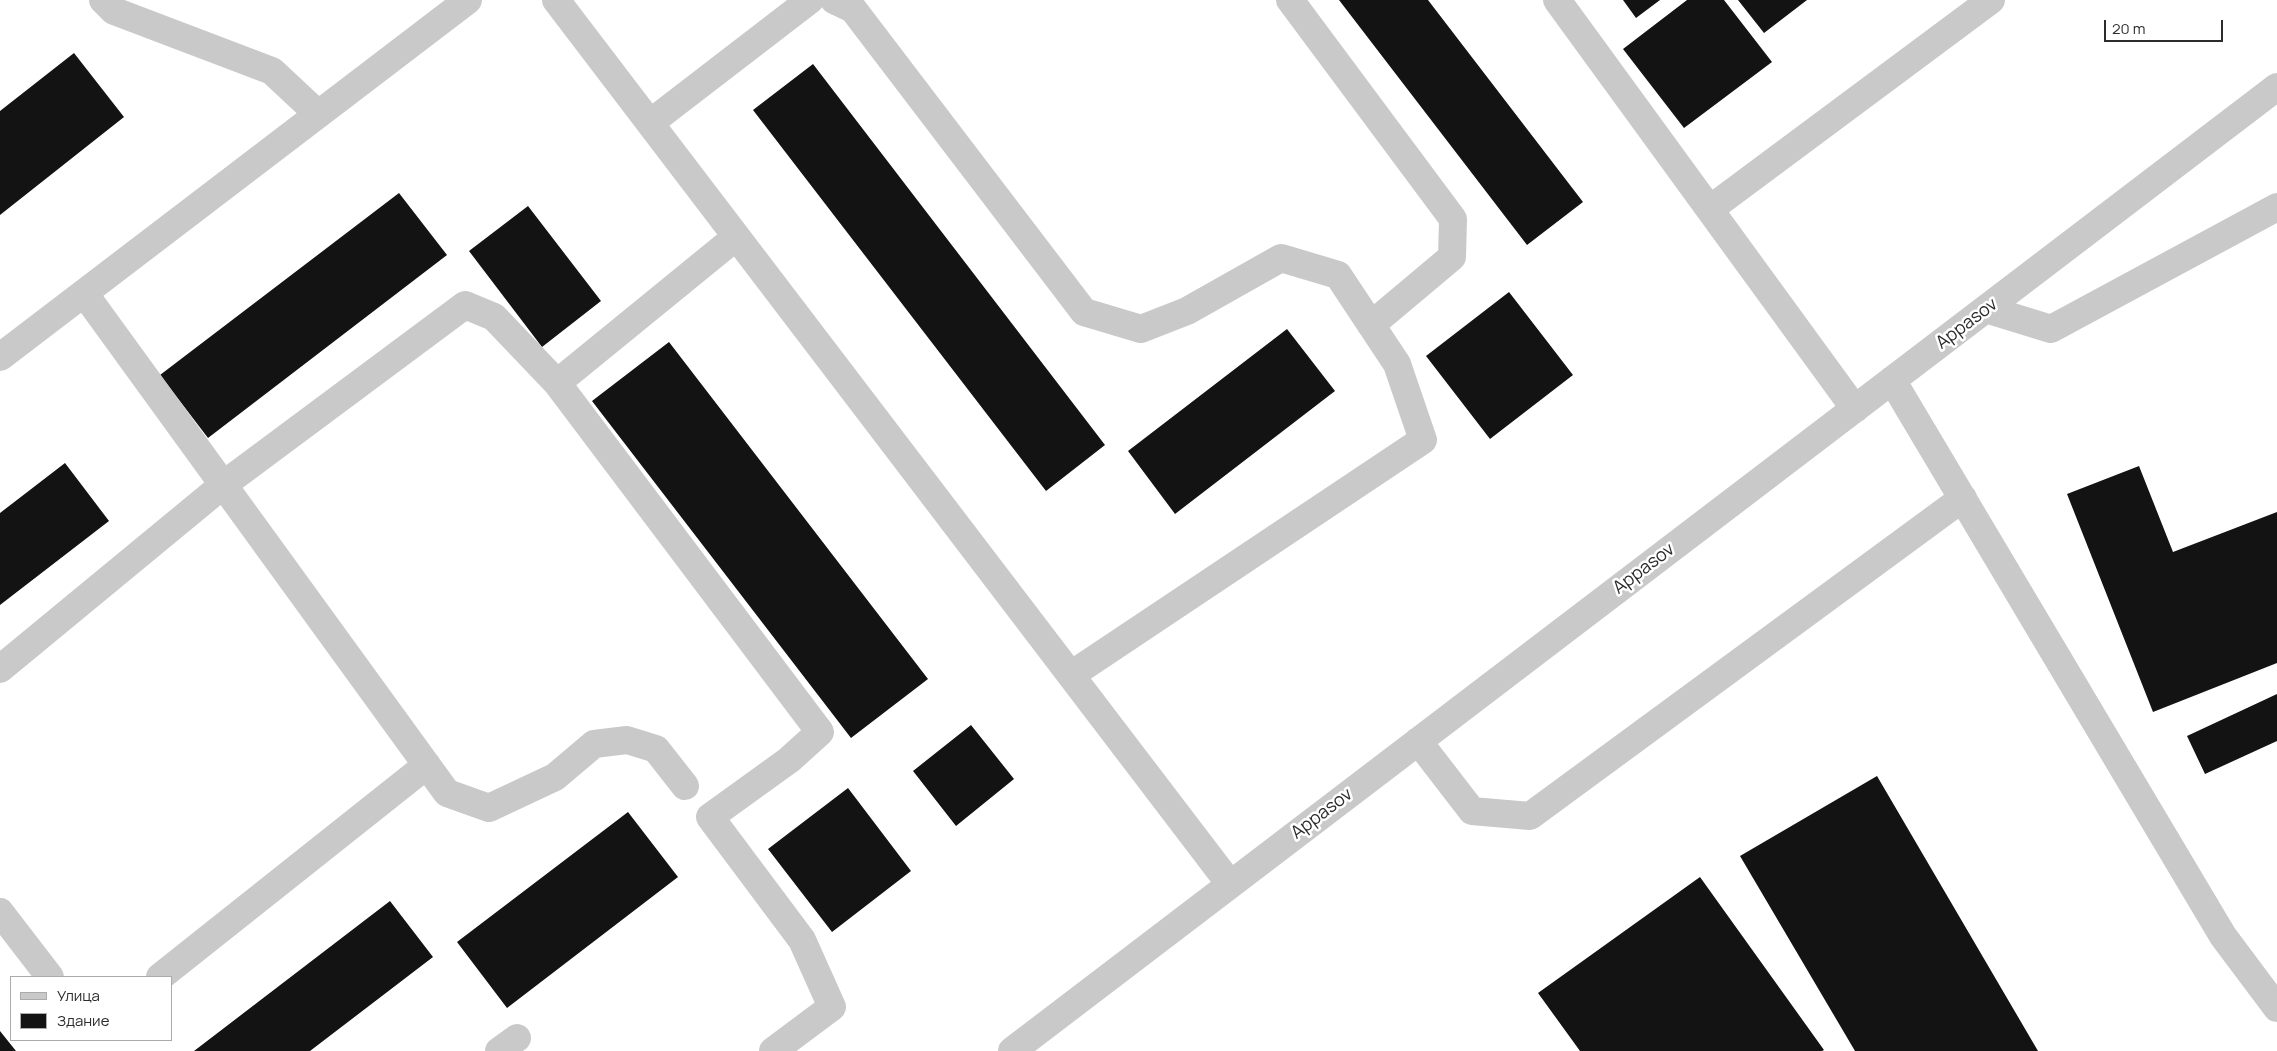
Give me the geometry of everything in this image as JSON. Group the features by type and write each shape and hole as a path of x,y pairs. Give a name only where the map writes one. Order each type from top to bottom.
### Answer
{"street":[{"path":"104,0 114,11 272,71 318,114"},
{"path":"0,357 468,0"},
{"path":"556,0 1230,884"},
{"path":"650,122 810,0"},
{"path":"1290,0 1453,218 1452,257 1371,325"},
{"path":"1557,0 1855,409"},
{"path":"1710,210 1991,0"},
{"path":"851,3 1084,312 1141,329 1187,310 1281,258 1338,275 1397,364 1423,440 1070,674"},
{"name":"Appasov","path":"1012,1051 2277,87"},
{"path":"1986,309 2051,329 2277,207"},
{"path":"557,382 736,237"},
{"path":"84,293 446,793 489,808 555,777 594,744 627,740 656,749 685,786"},
{"path":"0,669 223,485 464,305 494,317 557,382 820,732 790,760 710,817 802,940 832,1007 772,1051"},
{"path":"1892,380 2224,936 2277,1008"},
{"path":"1418,741 1472,811 1530,816 1963,498"},
{"path":"161,976 427,765"},
{"path":"0,912 49,976"}],"building":[{"path":"1339,0 1428,0 1583,202 1527,245"},
{"path":"1623,0 1660,0 1636,18"},
{"path":"1687,0 1724,0 1772,62 1684,128 1623,49"},
{"path":"1738,0 1807,0 1764,33"},
{"path":"74,53 124,117 0,215 0,111"},
{"path":"813,64 1105,445 1046,491 753,110"},
{"path":"399,193 447,255 208,438 160,375"},
{"path":"528,206 601,301 542,347 469,251"},
{"path":"1509,292 1573,375 1490,439 1426,356"},
{"path":"1287,329 1335,391 1175,514 1128,451"},
{"path":"669,342 928,679 851,738 592,401"},
{"path":"65,463 109,521 0,605 0,513"},
{"path":"2139,466 2173,552 2277,512 2277,663 2153,712 2067,494"},
{"path":"2277,694 2277,741 2205,774 2187,736"},
{"path":"971,725 1014,779 956,826 913,771"},
{"path":"1877,776 2038,1051 1855,1051 1740,856"},
{"path":"848,788 911,871 832,932 768,849"},
{"path":"628,812 678,877 507,1008 457,942"},
{"path":"1700,877 1824,1050 1580,1051 1538,993"},
{"path":"390,901 433,957 310,1051 194,1051"},
{"path":"0,1031 16,1051 0,1051"}]}
